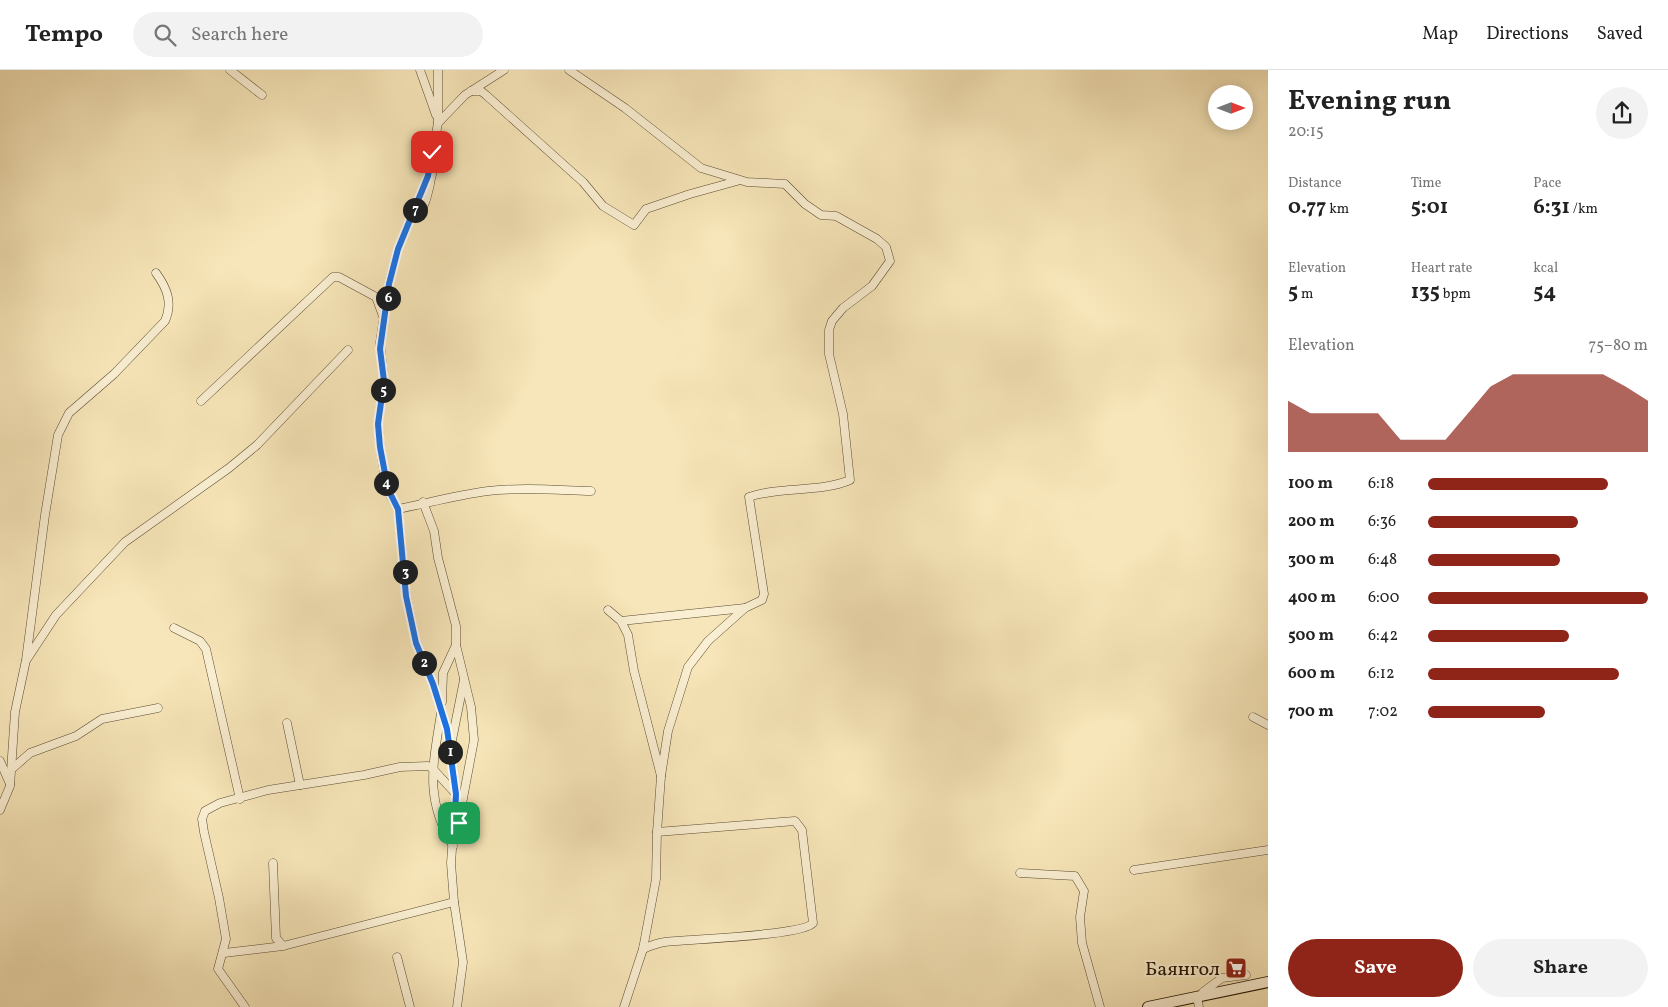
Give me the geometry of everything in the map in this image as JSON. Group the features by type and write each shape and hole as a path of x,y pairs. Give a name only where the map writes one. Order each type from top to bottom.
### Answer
{"main road":[{"path":"1148,1007 1200,1000 1268,982"}],"street":[{"path":"420,70 438,121"},
{"path":"438,70 438,121 428,176 407,227 389,284 380,349 384,376 379,413 379,441 388,489 398,509 406,596 416,643 442,711 456,794 451,863 454,902 463,962 456,1007"},
{"path":"438,121 471,91 504,70"},
{"path":"569,70 625,108 701,168 755,184 779,183 789,186 805,204 821,215 836,216 877,239 886,248 890,261 872,286 843,308 832,321 829,330 830,354 844,414 850,480 828,485 761,493 749,497 764,594 762,600 744,608 621,621"},
{"path":"233,72 262,95"},
{"path":"471,91 481,91 486,95 583,182 603,206 634,225 646,209 739,180"},
{"path":"0,810 10,786 13,768 15,712 26,660 45,515 58,435 69,413 114,374 164,321 168,312 168,291 156,273"},
{"path":"201,401 333,277 339,277 376,297 384,321"},
{"path":"26,660 56,615 125,542 257,445 348,350"},
{"path":"398,509 423,502 487,492 524,489 591,491"},
{"path":"423,502 434,531 438,558 450,599 456,626 456,645 471,707 474,740 459,823 454,833"},
{"path":"624,1007 643,949 656,878 661,776 668,731 688,667 708,641 744,608"},
{"path":"608,610 621,621 628,635 634,671 661,776"},
{"path":"174,628 200,642 206,649 240,799"},
{"path":"453,846 440,824 434,802 432,768 442,711 444,673 456,645"},
{"path":"450,750 464,678"},
{"path":"13,768 30,753 76,736 102,719 158,708"},
{"path":"1253,718 1268,726"},
{"path":"287,723 300,785"},
{"path":"0,761 10,786"},
{"path":"245,1007 218,969 224,953 226,939 202,819 205,811 220,803 268,790 364,775 400,767 428,766 456,794"},
{"path":"643,949 665,942 756,935 805,928 813,924 802,830 795,821 657,832"},
{"path":"1134,870 1267,847"},
{"path":"273,863 276,938 283,946"},
{"path":"1020,873 1075,876 1080,884 1084,891 1080,917 1082,943 1100,1007"},
{"path":"224,953 283,946 454,902"},
{"path":"397,957 410,1007"},
{"path":"1200,1000 1203,992 1222,978 1246,975"}],"place":[{"name":"Баянгол","path":"1236,968"}],"route":[{"path":"432,152 428,176 392,268 380,343 384,381 378,424 383,470 388,489 398,509 406,596 416,643 438,697 447,729 456,794 454,833 459,823"}]}
